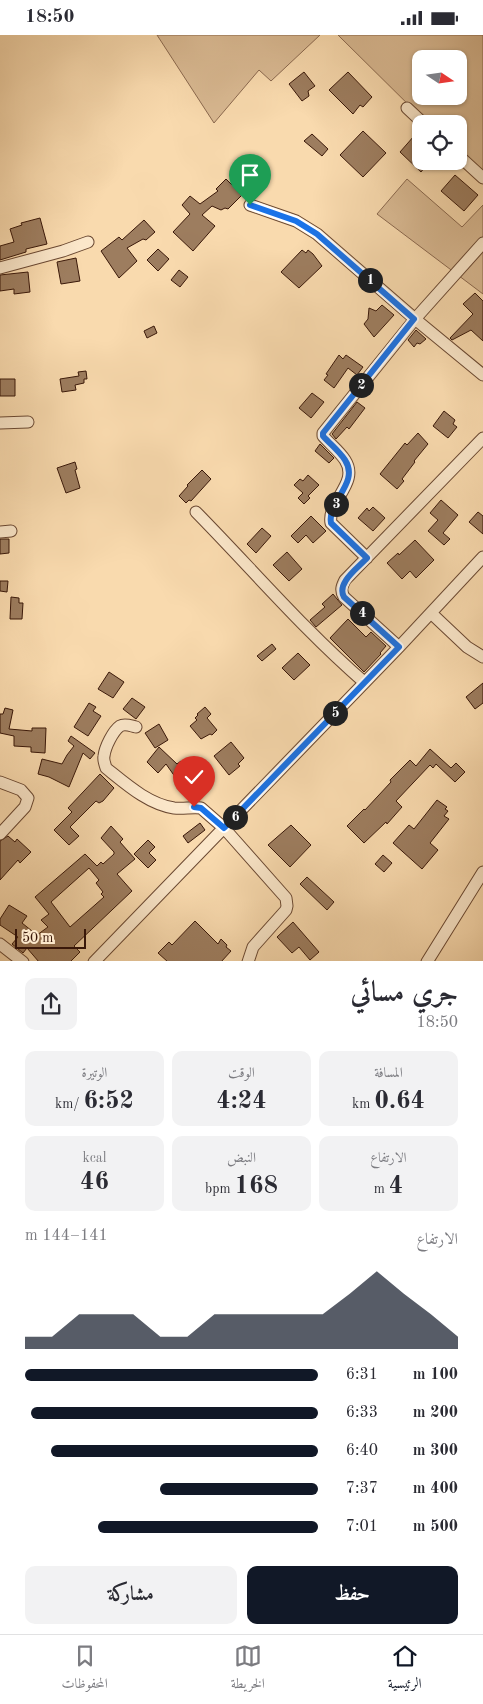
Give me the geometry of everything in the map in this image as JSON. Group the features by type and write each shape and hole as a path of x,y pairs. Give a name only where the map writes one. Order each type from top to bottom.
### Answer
{"street":[{"path":"407,108 414,115"},
{"path":"467,163 483,178"},
{"path":"250,205 296,221 317,234 414,319 483,375"},
{"path":"0,267 63,251 88,242"},
{"path":"367,558 331,523 332,512 348,479 349,469 345,460 323,436 323,433 414,319 483,243"},
{"path":"0,423 28,422"},
{"path":"399,647 344,597 341,592 342,586 483,438"},
{"path":"196,512 337,659 364,682"},
{"path":"94,961 399,647 483,557"},
{"path":"431,613 467,647 483,657"},
{"path":"136,727 126,724 120,726 117,730 104,756 106,768 149,799 176,808 201,808 224,828 286,898 286,910 253,947 248,961"},
{"path":"0,782 21,790 28,798 25,807 0,834"},
{"path":"427,961 483,871"},
{"path":"0,944 23,961"}],"shaded area":[{"path":"157,35 320,35 271,81 259,70 214,123"},
{"path":"338,35 483,35 483,177 467,161 467,115 419,115"},
{"path":"407,179 462,227 483,205 483,294 377,214"}],"building":[{"path":"304,72 315,86 308,91 309,96 302,101 289,84"},
{"path":"348,72 372,97 363,107 360,105 353,114 329,90"},
{"path":"363,131 386,153 363,177 340,155"},
{"path":"312,134 328,149 322,156 304,141"},
{"path":"412,138 412,163 400,152"},
{"path":"455,175 478,195 464,211 441,191"},
{"path":"226,179 242,195 228,209 221,210 212,206 202,215 215,226 193,251 173,232 190,214 182,205 190,196 200,204 218,191 216,189"},
{"path":"40,218 47,244 26,249 26,252 0,260 0,246 14,242 10,229 22,225 21,223"},
{"path":"144,220 155,232 146,240 143,239 127,248 137,261 119,278 101,251 119,237 122,240"},
{"path":"158,249 169,259 158,271 147,260"},
{"path":"302,250 306,253 308,250 313,254 322,266 299,288 281,272"},
{"path":"76,258 80,281 61,284 57,262"},
{"path":"179,270 188,277 180,287 171,280"},
{"path":"28,272 30,292 14,294 14,289 0,291 0,275"},
{"path":"475,293 483,301 483,341 471,330 452,340 450,338 473,314 463,304"},
{"path":"382,305 394,315 374,337 364,324 368,319 369,308 376,311"},
{"path":"154,326 157,333 147,338 144,331"},
{"path":"416,330 426,339 420,344 417,343 414,347 408,340"},
{"path":"339,355 343,359 346,355 363,367 357,375 348,368 334,388 324,380"},
{"path":"86,371 87,379 84,379 84,383 75,385 76,390 62,392 60,379 79,376 78,372"},
{"path":"0,379 15,379 15,396 0,396"},
{"path":"312,393 324,402 311,418 299,408"},
{"path":"357,402 365,408 349,429 347,427 336,439 332,434"},
{"path":"444,411 455,420 453,424 457,427 448,438 433,426"},
{"path":"418,433 428,444 414,461 402,479 404,481 397,489 380,474 405,443 407,445"},
{"path":"320,444 334,458 329,463 315,451"},
{"path":"75,462 77,469 75,470 80,488 66,493 57,468"},
{"path":"202,470 211,479 191,501 189,500 186,503 179,496"},
{"path":"308,475 319,485 308,496 310,498 304,504 298,498 303,493 294,485 300,479 303,481"},
{"path":"441,500 458,515 443,533 450,539 444,545 428,531 438,520 430,513"},
{"path":"373,507 385,518 373,531 358,518 367,508 369,511"},
{"path":"478,512 483,516 483,534 469,522"},
{"path":"311,516 326,531 313,543 306,535 298,543 291,536"},
{"path":"262,528 271,536 256,553 247,544"},
{"path":"0,539 9,539 9,553 0,554"},
{"path":"415,540 434,560 416,578 410,571 402,579 387,563"},
{"path":"287,552 302,569 289,581 273,565"},
{"path":"0,581 8,581 7,592 0,591"},
{"path":"333,594 342,605 316,627 310,620 325,607 322,604"},
{"path":"11,597 19,598 19,603 23,603 22,619 10,619"},
{"path":"348,619 366,637 371,632 386,646 364,672 330,638"},
{"path":"272,644 276,649 262,661 257,656"},
{"path":"298,653 310,665 294,680 282,668"},
{"path":"109,672 124,682 113,698 98,689"},
{"path":"483,683 483,703 475,709 466,697"},
{"path":"132,698 145,707 136,719 123,709"},
{"path":"89,703 96,707 93,711 101,716 88,736 74,727"},
{"path":"205,707 211,714 207,718 217,730 212,735 210,734 201,739 190,726 197,720 195,718 197,714"},
{"path":"5,708 13,710 9,729 32,731 32,728 46,728 45,753 31,752 31,747 14,746 14,736 0,733 0,714 3,714"},
{"path":"159,724 168,740 155,748 145,733"},
{"path":"71,736 95,753 90,759 83,753 69,787 38,774 42,759 62,764 74,746 68,741"},
{"path":"231,742 244,758 238,764 240,766 229,775 214,756"},
{"path":"159,747 177,764 181,761 194,781 183,788 166,764 158,773 147,762"},
{"path":"430,749 451,768 456,763 465,772 455,782 436,764 433,768 430,765 396,801 402,807 387,824 386,822 364,843 347,826 365,810 410,760 416,766"},
{"path":"100,774 114,788 103,801 99,803 96,801 70,827 79,836 69,845 54,830 72,812 68,808"},
{"path":"437,800 447,807 445,809 448,811 444,816 449,819 430,843 438,850 422,869 393,843 409,825 414,829"},
{"path":"200,823 205,830 188,843 183,836"},
{"path":"291,825 311,845 290,867 268,845"},
{"path":"111,826 123,839 120,842 135,859 117,874 132,891 74,946 80,952 71,961 38,961 27,948 23,953 12,944 18,937 0,925 0,919 9,905 27,916 22,923 37,935 48,927 41,920 49,914 35,897 85,854 97,866 101,862 103,864 114,852 101,838","holes":["89,868 99,880 96,883 103,892 101,894 104,897 70,927 51,902"]},
{"path":"8,836 15,842 17,839 31,852 20,863 18,860 0,880 0,841"},
{"path":"148,840 155,847 149,853 156,860 148,868 134,854"},
{"path":"383,855 392,863 384,872 375,864"},
{"path":"307,877 334,902 327,910 300,884"},
{"path":"195,921 218,944 221,939 231,951 222,961 167,961 158,953 169,942 172,945"},
{"path":"293,922 319,952 310,960 299,947 292,953 277,937"}],"route":[{"path":"194,807 201,808 207,812 224,828 399,647 344,597 341,592 345,581 367,558 331,523 332,512 345,487 349,469 345,460 323,436 323,433 414,319 317,234 296,221 250,205"}]}
